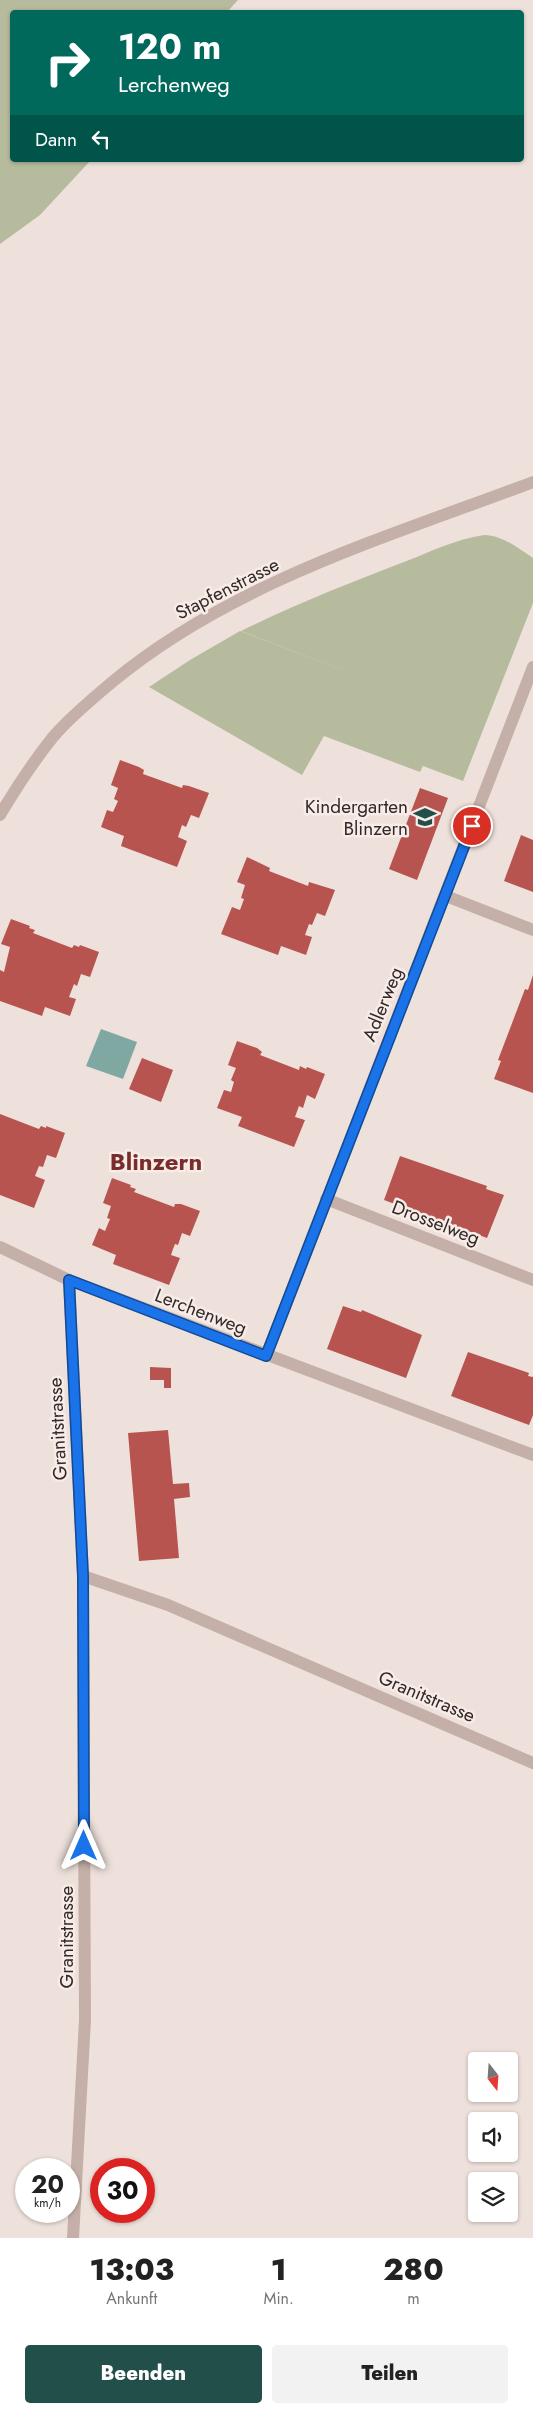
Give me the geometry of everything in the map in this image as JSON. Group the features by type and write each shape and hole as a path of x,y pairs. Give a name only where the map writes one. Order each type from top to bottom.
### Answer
{"street":[{"name":"Stapfenstrasse","path":"0,815 24,775 61,729 88,702 129,668 176,635 228,605 299,572 533,482"},
{"name":"Adlerweg","path":"266,1356 446,896 533,667"},
{"path":"446,896 533,930"},
{"name":"Drosselweg","path":"326,1199 533,1280"},
{"name":"Lerchenweg","path":"0,1248 69,1280 266,1356 533,1455"},
{"name":"Granitstrasse","path":"69,1280 83,1576 85,2020 72,2238"},
{"name":"Granitstrasse","path":"83,1576 168,1605 533,1762"}],"green space":[{"path":"0,0 238,0 229,10 10,10 10,162 89,162 40,215 0,244"},
{"path":"484,535 498,537 533,558 533,603 463,781 423,766 420,772 324,736 302,775 149,687 190,660 240,631 382,685 241,631 301,603 363,578 453,543"}],"water":[{"path":"101,1029 137,1042 123,1079 86,1066"}],"building":[{"path":"120,760 144,770 143,774 182,788 183,785 189,786 209,793 199,818 191,815 186,827 182,825 178,837 187,841 177,867 121,846 124,836 101,827 107,810 113,812 118,801 114,799 118,788 111,785"},
{"name":"Kindergarten Blinzern","path":"420,788 448,798 417,880 389,869"},
{"path":"521,835 533,840 533,892 504,881"},
{"path":"247,857 270,868 269,871 308,886 309,882 335,890 325,916 317,913 312,925 309,924 305,935 312,937 306,955 281,946 278,955 221,934 232,907 240,910 244,899 241,898 245,885 237,882"},
{"path":"11,919 30,926 29,928 35,930 33,933 72,948 74,945 79,947 80,945 99,952 90,977 81,974 77,986 74,984 69,997 76,999 70,1016 45,1007 42,1016 0,1001 0,970 4,972 10,947 1,944"},
{"path":"533,975 533,1093 494,1079 501,1061 498,1060 525,989 528,990"},
{"path":"237,1041 257,1048 262,1052 260,1055 299,1070 300,1066 306,1069 307,1067 325,1074 315,1099 307,1095 303,1108 299,1106 295,1117 305,1120 294,1147 238,1126 242,1117 217,1108 224,1090 231,1092 234,1082 231,1080 236,1068 228,1065"},
{"path":"142,1058 173,1070 161,1102 129,1089"},
{"path":"0,1114 39,1129 41,1126 46,1128 46,1126 65,1133 56,1158 47,1155 43,1167 39,1166 35,1176 45,1180 34,1208 0,1195"},
{"path":"400,1156 487,1186 486,1189 504,1195 487,1238 384,1200"},
{"path":"112,1178 131,1185 130,1187 136,1189 134,1192 174,1207 175,1204 181,1204 200,1211 190,1236 182,1233 178,1245 175,1244 171,1255 180,1258 169,1285 113,1264 116,1255 92,1245 99,1228 105,1231 110,1219 107,1218 111,1206 103,1203"},
{"path":"343,1306 361,1312 362,1310 422,1335 406,1378 327,1349"},
{"path":"468,1352 529,1373 528,1376 533,1377 533,1415 529,1425 451,1396"},
{"path":"150,1367 171,1368 171,1388 164,1388 164,1380 150,1380"},
{"path":"168,1430 173,1484 189,1483 190,1497 174,1499 179,1558 139,1561 128,1433"}],"place":[{"name":"Kindergarten Blinzern","path":"425,817"}],"district":[{"name":"Blinzern","path":"156,1162"}],"route":[{"path":"84,1846 83,1576 69,1280 266,1356 472,826"}]}
